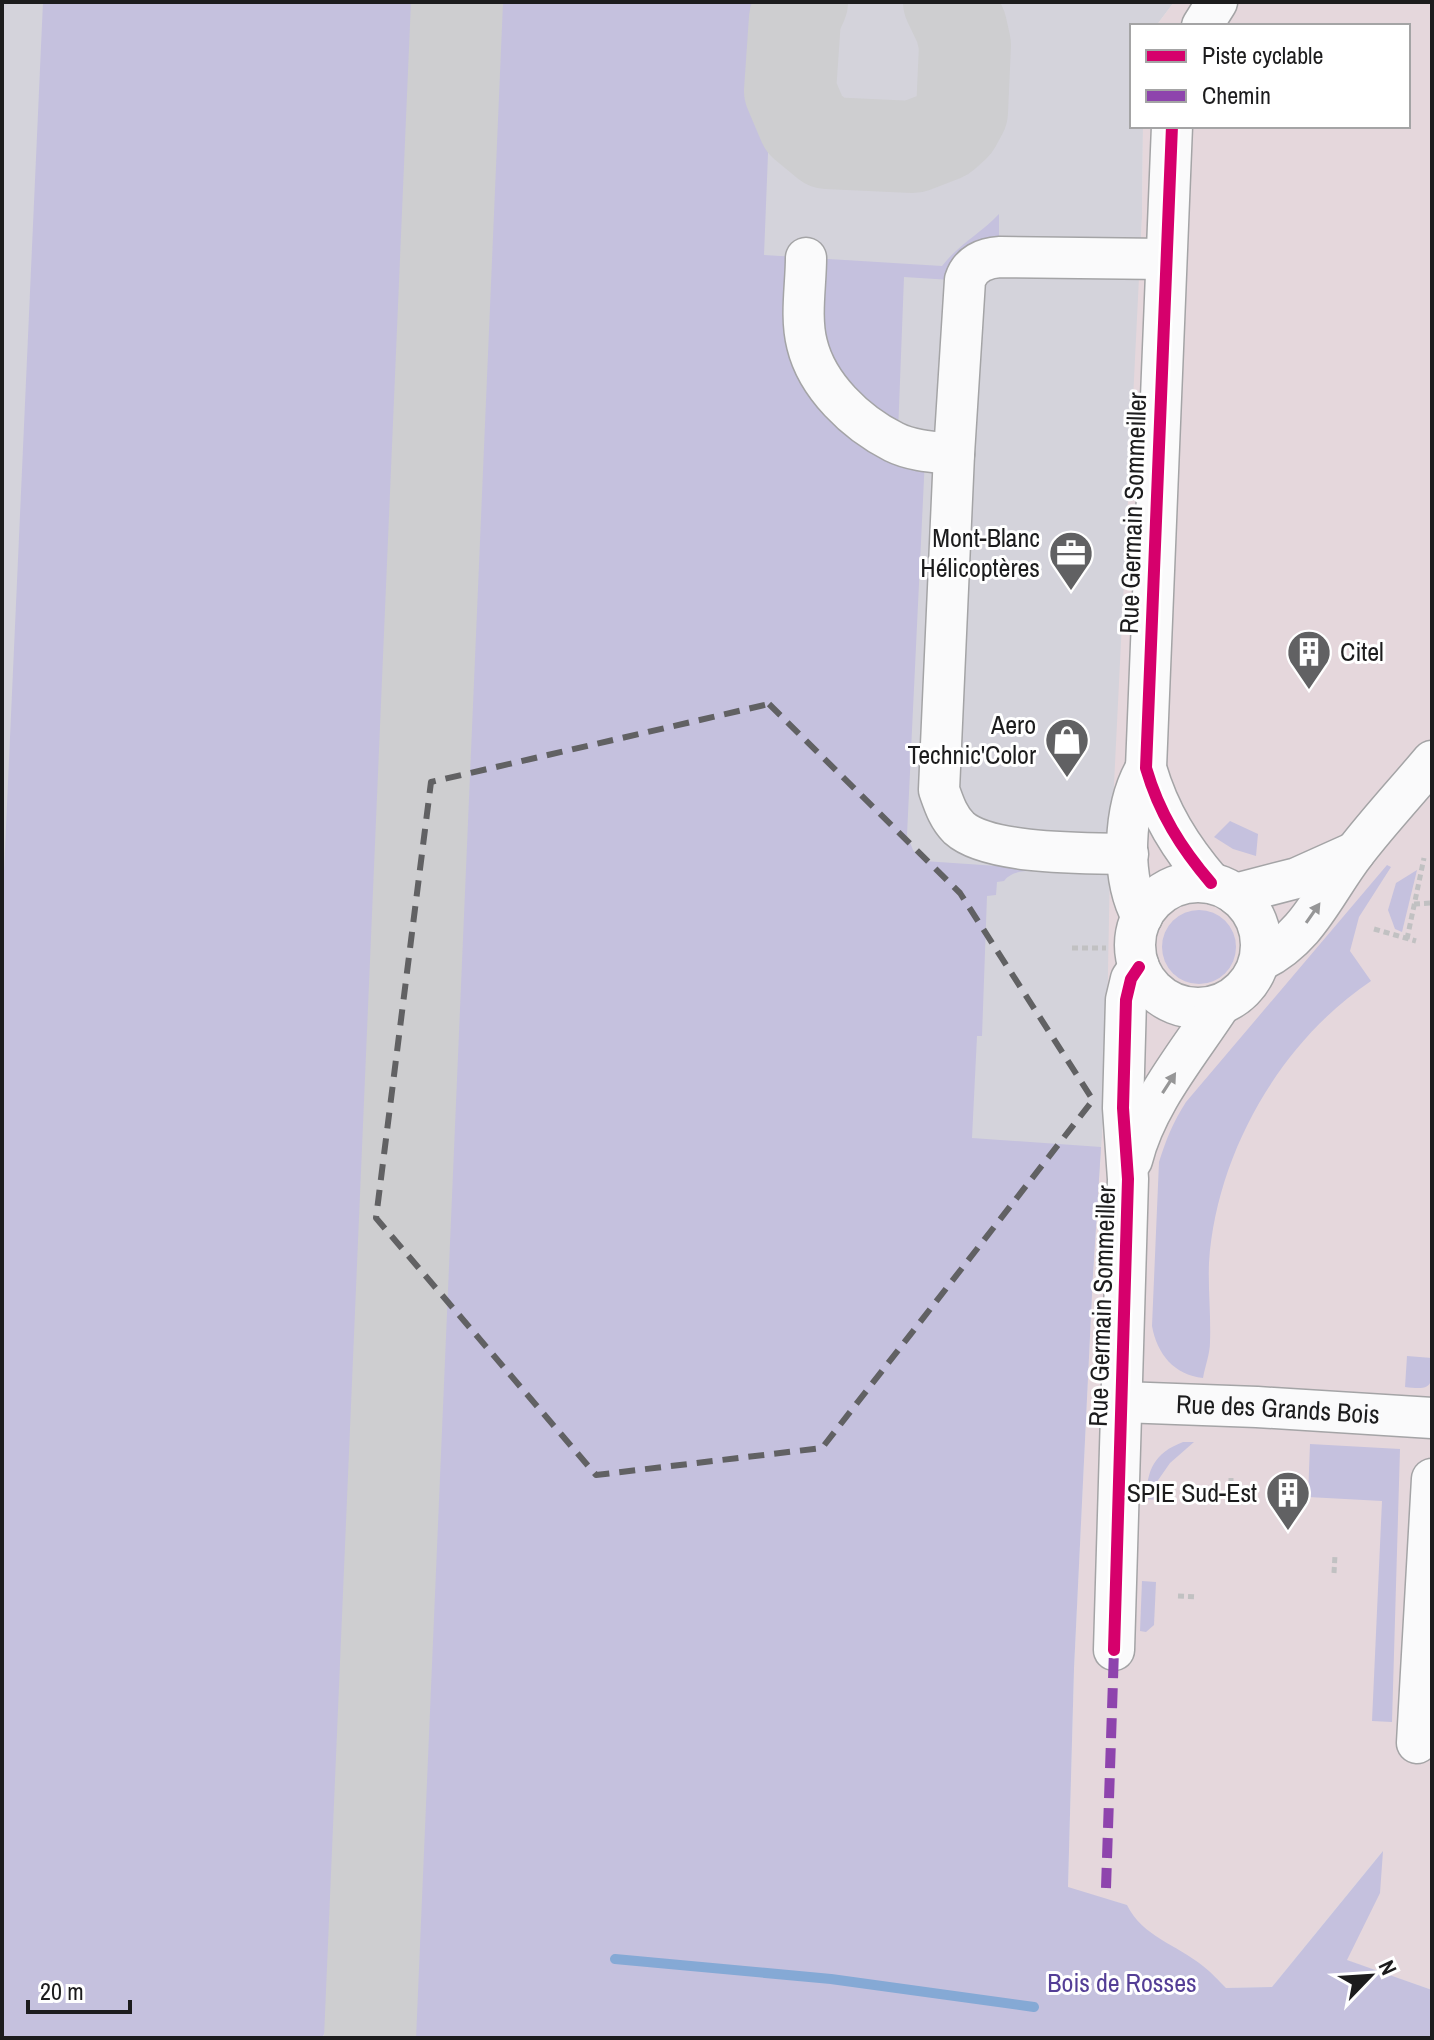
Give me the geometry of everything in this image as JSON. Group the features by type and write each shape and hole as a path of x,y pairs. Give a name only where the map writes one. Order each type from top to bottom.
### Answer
{"street":[{"path":"1203,24 1217,2"},
{"name":"Rue Germain Sommeiller","path":"1128,1179 1139,1138 1151,1112 1220,1005 1241,992 1256,972 1261,948 1258,923 1245,902 1223,888 1187,854 1166,821 1146,768 1172,128"},
{"path":"1106,860 1000,845 961,829 946,812 939,790 965,280 971,268 1000,257 1165,259"},
{"path":"806,258 806,342 824,383 843,405 893,441 926,451 954,454"},
{"name":"Rue Germain Sommeiller","path":"1260,961 1297,936 1355,852 1432,761"},
{"name":"Rue Germain Sommeiller","path":"1142,917 1130,892 1106,860 1146,768"},
{"name":"Rue Germain Sommeiller","path":"1114,1650 1128,1179 1123,1108 1126,1000 1131,979 1139,967 1135,943 1142,917 1156,898 1187,883 1223,888 1312,873 1355,852"},
{"path":"1139,967 1152,988 1172,1002 1195,1008 1220,1005"},
{"name":"Rue des Grands Bois","path":"1122,1402 1432,1418"},
{"path":"1417,1743 1432,1479"}],"path":[{"path":"1407,939 1424,858"},
{"path":"1414,904 1432,903"},
{"path":"1374,929 1416,941"},
{"path":"1231,1474 1231,1494"},
{"path":"1334,1573 1335,1555"},
{"path":"1178,1596 1197,1597"}],"highlighted area":[{"path":"769,704 960,893 1093,1100 822,1448 596,1475 376,1218 431,782"}],"shaded area":[{"path":"2,2 1174,2 1158,24 1130,24 1130,128 1143,128 1142,217 1106,1076 1093,1274 540,2038 2,2038"},
{"path":"1174,2 1432,2 1432,1990 1346,1960 1379,1893 1382,1852 1272,1987 1226,1988 1203,1966 1151,1934 1135,1920 1127,1905 1068,1888 1074,1669 1106,1076 1110,865 1142,217 1143,128 1410,128 1410,24 1158,24"}],"green space":[{"path":"43,2 417,2 328,2027 322,2038 2,2038 2,916"},
{"name":"Bois de Rosses","path":"493,2 774,2 764,255 942,266 999,214 999,239 951,280 904,277 898,433 926,437 907,835 913,850 924,861 997,866 1002,858 1084,870 1019,872 997,882 996,895 987,896 982,1036 977,1036 972,1138 1101,1147 1074,1669 1068,1887 1127,1905 1151,1933 1193,1958 1226,1988 1272,1987 1383,1851 1380,1893 1347,1960 1432,1990 1432,2038 411,2038"},
{"path":"1230,821 1258,834 1256,856 1233,849 1214,837"},
{"path":"1387,865 1391,867 1359,917 1350,951 1371,981 1338,1006 1308,1035 1258,1104 1239,1142 1214,1222 1209,1263 1210,1346 1203,1378 1184,1373 1163,1354 1152,1326 1159,1162 1167,1139 1186,1102"},
{"path":"1417,870 1402,932 1395,929 1388,910 1396,883"},
{"path":"1199,910 1220,916 1230,926 1236,947 1230,968 1220,978 1199,984 1178,978 1168,968 1162,947 1168,926 1178,916"},
{"path":"1407,1356 1432,1358 1431,1380 1426,1387 1405,1387"},
{"path":"1183,1442 1194,1442 1170,1463 1154,1486 1167,1495 1166,1501 1146,1499 1148,1479 1154,1464 1165,1451"},
{"path":"1310,1444 1400,1449 1392,1722 1372,1721 1382,1501 1308,1497"},
{"path":"1142,1581 1156,1582 1154,1625 1146,1632 1140,1631"}],"waterway":[{"path":"615,1959 831,1979 1034,2007"}],"taxiway":[{"path":"370,2038 457,2"},
{"path":"802,2 795,18 790,91 804,124 827,143 913,147 944,135 955,125 962,112 965,45 961,27 949,2"}],"marked path":[{"path":"1106,1888 1114,1650"}],"cycle path":[{"path":"1172,128 1146,768 1157,800 1172,829 1211,883"},
{"path":"1114,1650 1128,1179 1123,1108 1126,1000 1131,979 1139,967"}],"place":[{"name":"Mont-Blanc Hélicoptères","path":"1071,592"},
{"name":"Citel","path":"1309,691"},
{"name":"Aero Technic'Color","path":"1067,779"},
{"name":"SPIE Sud-Est","path":"1288,1532"}]}
